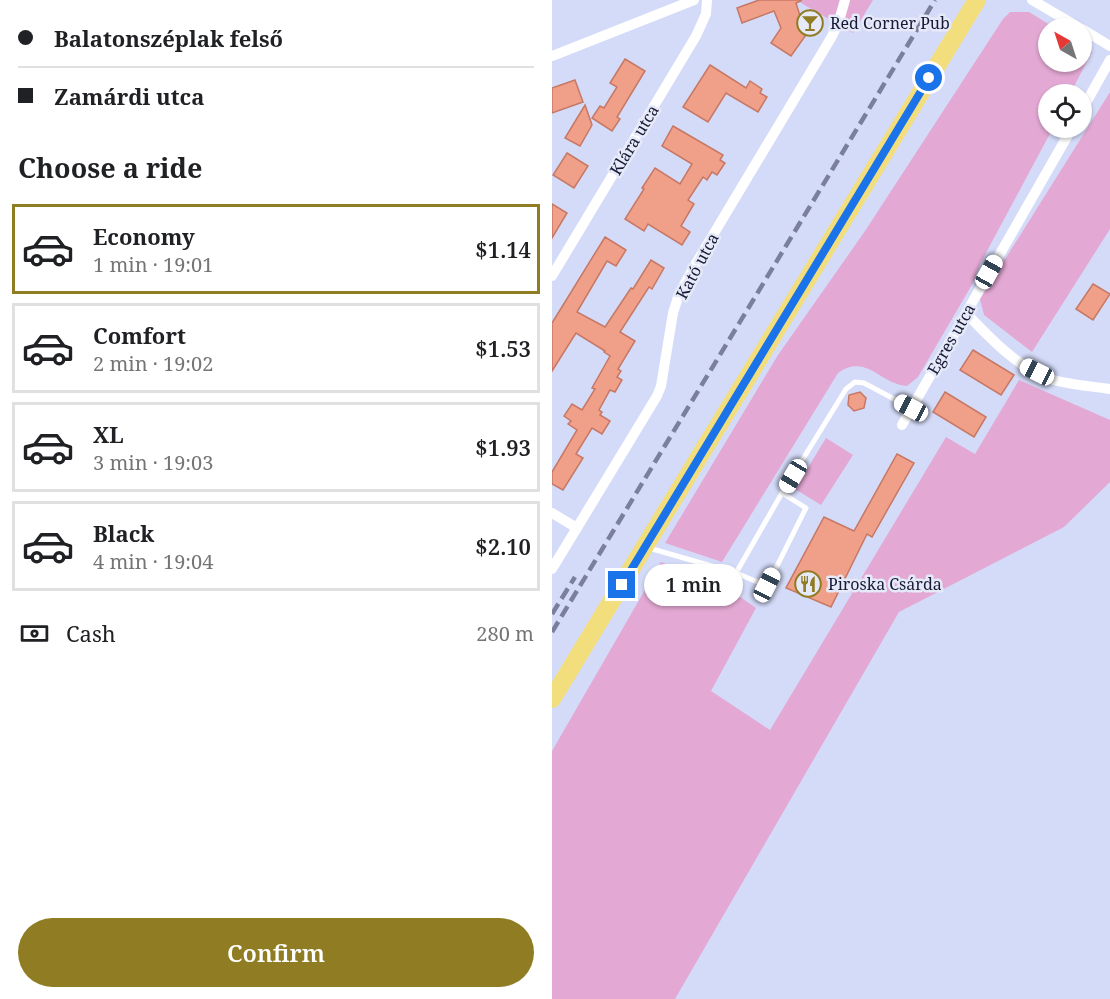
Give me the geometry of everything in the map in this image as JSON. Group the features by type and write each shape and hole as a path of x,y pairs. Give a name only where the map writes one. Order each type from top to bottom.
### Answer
{"main road":[{"path":"552,699 977,0"}],"street":[{"path":"552,56 694,0"},
{"name":"Klára utca","path":"552,276 696,36 706,14 706,0"},
{"name":"Kató utca","path":"552,570 657,396 661,386 673,313 679,294 831,38 845,0"},
{"path":"1032,0 1062,18"},
{"path":"1092,35 1110,46"},
{"path":"1092,92 1110,60"},
{"name":"Egres utca","path":"902,425 1066,138"},
{"path":"966,313 992,340 1023,365 1050,379 1110,389"},
{"path":"552,513 577,528"}],"lane":[{"path":"736,573 846,389 855,382 864,383 911,408"},
{"path":"645,546 736,573 767,585 806,508 782,493"}],"shaded area":[{"path":"800,0 873,0 853,33 801,3"},
{"path":"1010,12 1029,12 1039,18 1038,72 1082,72 1075,84 1038,84 1038,138 1048,138 980,264 973,283 918,377 907,386 897,384 873,371 857,366 838,373 722,562 665,543 778,355 865,231 1003,19"},
{"path":"1110,92 1110,229 1032,352 984,315 980,299 1081,138 1092,138 1092,121"},
{"path":"1019,380 1110,420 1110,482 1064,527 899,612 675,999 552,999 552,751 661,562 726,587 756,608 711,691 770,730 946,437 975,454"},
{"path":"826,438 853,455 821,505 795,489"}],"building":[{"path":"759,0 801,0 796,3 801,19 810,10 822,22 811,35 808,32 791,56 771,43 781,28 774,11 742,23 737,8"},
{"path":"625,59 645,71 617,117 620,119 612,131 592,118 600,106 604,108 617,87 610,83"},
{"path":"710,65 746,88 750,81 762,89 760,93 767,97 758,112 726,93 708,122 683,107"},
{"path":"575,80 583,102 552,113 552,88"},
{"path":"585,105 592,125 580,146 565,138"},
{"path":"673,126 723,155 720,160 725,163 717,175 712,172 707,180 703,177 688,200 694,204 681,226 690,232 682,245 648,224 644,231 625,219 655,168 680,184 692,164 662,146"},
{"path":"567,153 588,166 574,188 553,175"},
{"path":"552,204 567,213 552,238"},
{"path":"605,237 626,250 616,266 607,261 577,312 605,327 651,260 664,268 652,289 649,287 620,332 635,341 618,369 621,371 617,377 622,380 615,392 610,390 599,410 602,412 600,415 610,421 602,434 592,428 576,454 583,458 563,490 552,484 552,472 577,430 568,424 571,421 564,416 572,404 582,410 595,389 592,388 610,356 576,333 552,371 552,323"},
{"path":"1093,284 1110,294 1093,320 1076,309"},
{"path":"973,350 1014,375 1001,395 960,370"},
{"path":"860,392 866,398 864,408 854,411 848,405 849,395"},
{"path":"945,392 986,417 974,437 933,412"},
{"path":"897,454 914,463 872,537 867,534 831,607 786,588 824,517 854,531"}],"railway":[{"path":"552,632 935,0"},
{"path":"552,614 575,577"}],"place":[{"name":"Red Corner Pub","path":"810,23"},
{"name":"Piroska Csárda","path":"808,584"}],"route":[{"path":"622,585 929,78"}]}
